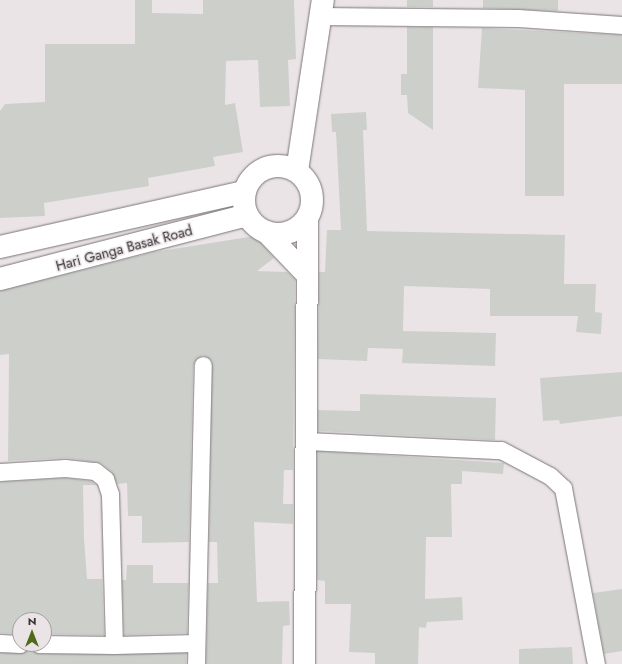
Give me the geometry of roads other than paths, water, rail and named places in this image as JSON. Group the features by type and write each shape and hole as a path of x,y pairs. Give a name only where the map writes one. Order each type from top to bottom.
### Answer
{"main road":[{"path":"296,171 322,8"},
{"path":"287,166 296,171 311,188 311,210 307,219 288,233 264,231 247,215 245,192 252,178 265,168 287,166"},
{"name":"Hari Ganga Basak Road","path":"0,246 245,192"},
{"name":"Hari Ganga Basak Road","path":"0,279 247,215"}],"street":[{"path":"322,8 622,25"},
{"path":"304,664 307,441 307,219"},
{"path":"264,231 306,274"},
{"path":"196,664 203,365"},
{"path":"307,441 500,450 550,476 563,488 565,495 596,664"},
{"path":"0,472 65,468 95,471 105,479 110,494 113,532 114,644"},
{"path":"0,643 12,644"},
{"path":"52,644 196,643"}]}
